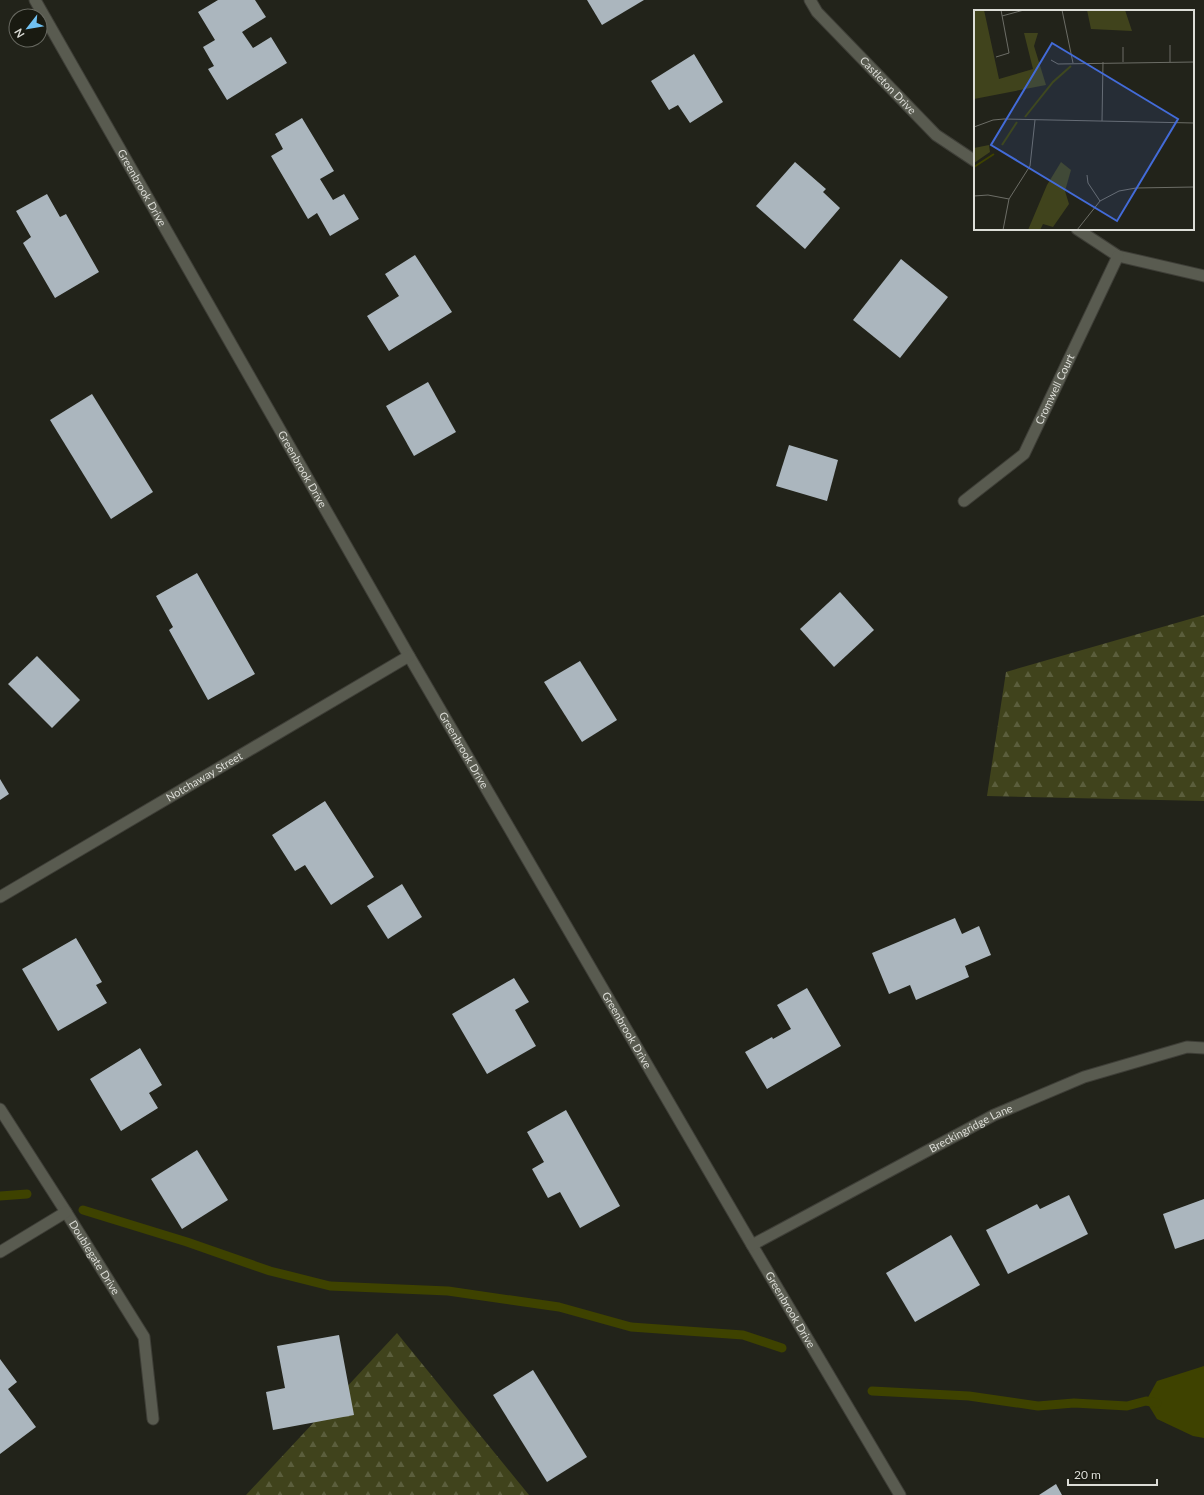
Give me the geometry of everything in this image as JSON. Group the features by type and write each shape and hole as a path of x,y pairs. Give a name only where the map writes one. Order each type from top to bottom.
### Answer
{"street":[{"name":"Greenbrook Drive","path":"35,0 409,656 752,1245 900,1495"},
{"name":"Castleton Drive","path":"810,0 817,12 936,135 974,160"},
{"path":"1079,230 1118,256 1204,276"},
{"name":"Cromwell Court","path":"964,501 1024,454 1118,256"},
{"name":"Notchaway Street","path":"0,897 409,656"},
{"name":"Breckingridge Lane","path":"752,1245 994,1115 1084,1077 1187,1047 1204,1048"},
{"name":"Doublegate Drive","path":"0,1109 144,1336 153,1419"},
{"path":"0,1252 66,1212"}],"green space":[{"path":"1204,615 1204,801 987,796 1006,672"},
{"path":"397,1333 529,1495 246,1495"}],"shaded area":[{"path":"1204,1366 1204,1438 1193,1436 1157,1419 1146,1401 1157,1381"}],"building":[{"path":"218,0 255,0 266,17 242,32 253,48 271,37 287,63 227,100 208,69 214,66 203,47 215,40 198,12"},
{"path":"587,0 644,0 602,25"},
{"path":"694,54 723,102 690,123 678,105 669,110 651,81"},
{"path":"302,118 334,171 320,179 333,200 344,194 359,219 330,236 317,213 308,219 271,156 283,149 275,134"},
{"path":"795,162 826,189 823,192 840,208 805,249 756,206"},
{"path":"47,194 60,217 66,214 99,272 55,298 23,243 31,237 16,211"},
{"path":"415,255 452,312 389,351 367,316 399,296 385,274"},
{"path":"901,259 948,297 900,358 853,320"},
{"path":"428,382 456,432 414,456 386,406"},
{"path":"92,394 153,492 111,519 50,420"},
{"path":"789,445 838,460 827,501 776,486"},
{"path":"197,573 255,674 208,700 169,630 173,627 156,596"},
{"path":"840,592 874,630 834,667 800,629"},
{"path":"37,656 80,700 52,728 8,684"},
{"path":"580,661 617,720 582,742 544,682"},
{"path":"0,779 9,794 0,800"},
{"path":"325,801 374,877 331,905 305,865 295,871 272,835"},
{"path":"402,884 422,917 388,939 367,906"},
{"path":"955,918 962,934 979,926 991,955 965,966 969,977 916,1000 910,985 889,994 872,953"},
{"path":"76,938 102,982 96,985 107,1003 58,1031 22,969"},
{"path":"514,978 529,1002 515,1010 536,1046 487,1074 452,1014"},
{"path":"807,988 841,1046 767,1089 745,1052 772,1037 773,1039 791,1029 777,1005"},
{"path":"140,1048 162,1085 149,1093 158,1108 121,1131 90,1079"},
{"path":"566,1110 620,1206 580,1228 560,1192 548,1198 532,1169 544,1162 527,1132"},
{"path":"197,1150 228,1200 182,1229 151,1179"},
{"path":"1069,1195 1088,1234 1008,1274 986,1230 1037,1204 1040,1209"},
{"path":"1204,1199 1204,1239 1175,1249 1163,1214"},
{"path":"951,1235 980,1285 915,1322 886,1273"},
{"path":"339,1335 354,1415 273,1430 266,1392 285,1388 277,1346"},
{"path":"0,1359 17,1382 8,1389 36,1427 0,1454"},
{"path":"533,1370 587,1457 547,1482 493,1395"},
{"path":"1056,1484 1062,1495 1039,1495"}],"waterway":[{"path":"0,1196 27,1194"},
{"path":"83,1210 187,1242 270,1271 330,1286 448,1291 559,1307 631,1327 743,1335 782,1348"},
{"path":"872,1391 969,1396 1038,1406 1074,1403 1127,1406 1146,1401 1157,1403"}]}
